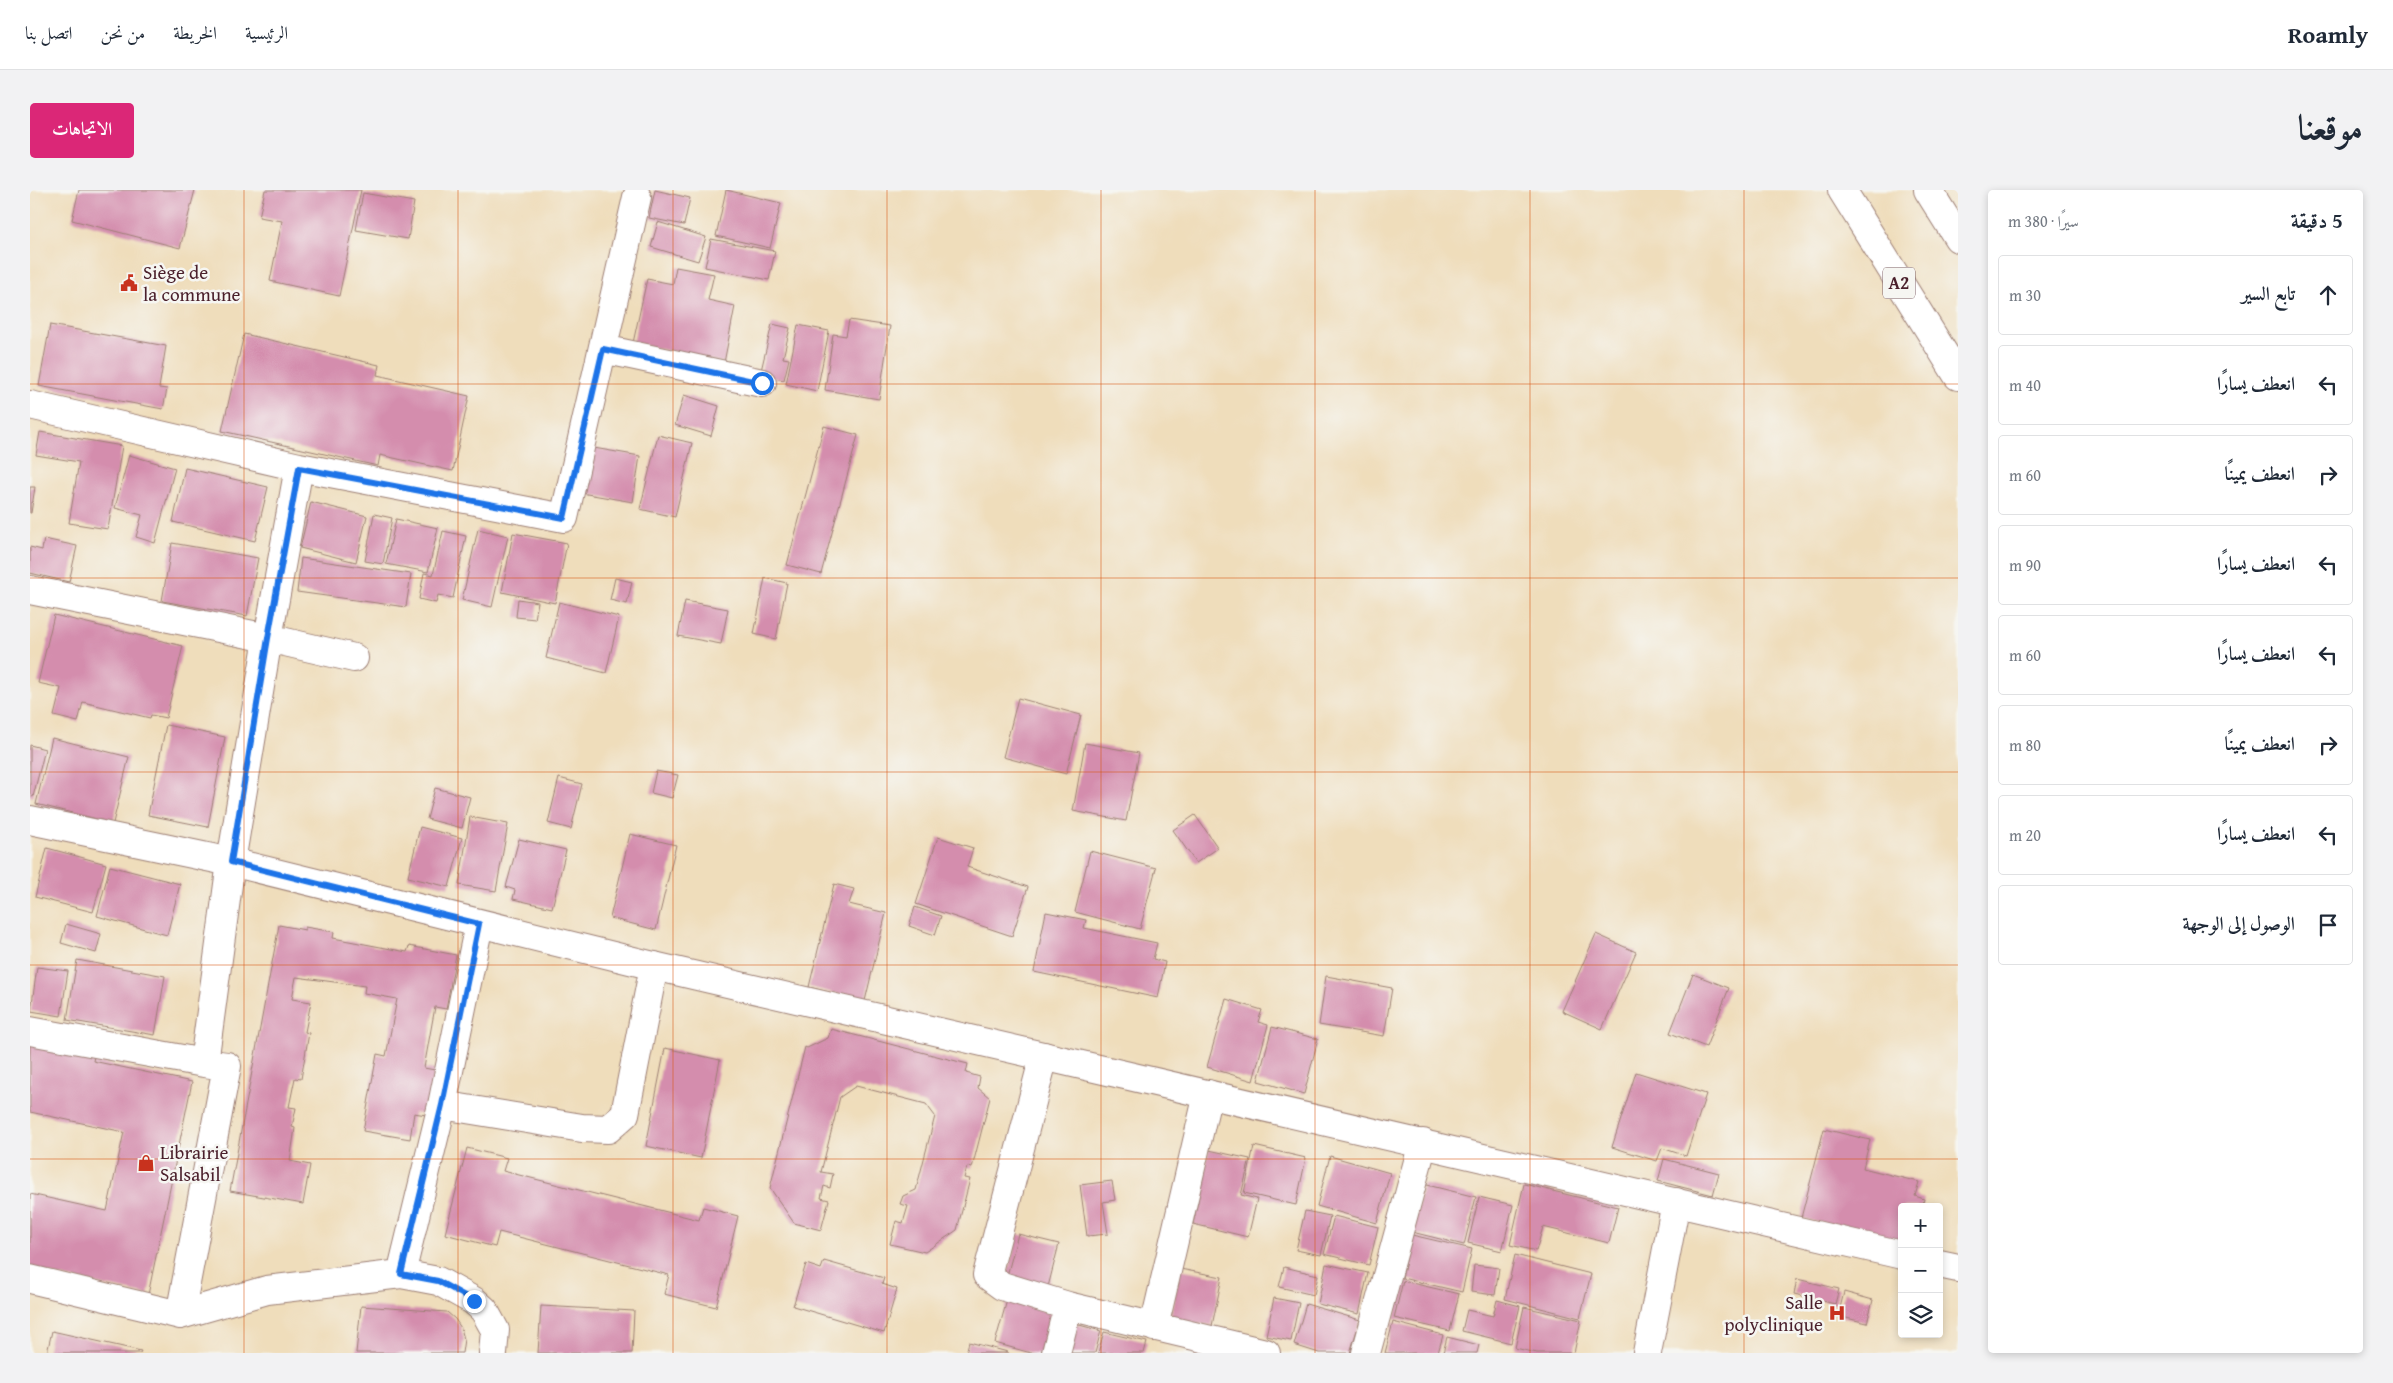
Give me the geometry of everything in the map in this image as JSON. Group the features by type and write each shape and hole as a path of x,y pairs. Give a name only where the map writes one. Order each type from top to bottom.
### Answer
{"main road":[{"name":"A2","path":"1842,190 1958,376"},
{"path":"1928,190 1958,238"},
{"path":"30,405 299,468 564,518 637,197"},
{"path":"603,349 762,383"},
{"path":"204,1063 231,862 268,638 299,468"},
{"path":"30,590 268,638 354,658"},
{"path":"30,820 231,862 654,966 1898,1254"},
{"path":"401,1274 442,1105 479,924"},
{"path":"442,1105 582,1128 608,1129 625,1114 654,966"},
{"path":"30,1031 227,1066 180,1315"},
{"path":"1044,1056 987,1275 1002,1286 1068,1306 1266,1353"},
{"path":"1154,1327 1208,1094"},
{"path":"1366,1353 1423,1143"},
{"path":"1646,1353 1676,1202"},
{"path":"1943,1265 1958,1268"},
{"path":"30,1279 180,1315 267,1290 401,1274 438,1281 474,1301 484,1310 495,1330 493,1353"},
{"path":"1056,1353 1068,1306"}],"building":[{"path":"79,190 195,190 180,248 72,220"},
{"path":"265,190 361,190 339,296 270,281 282,221 259,217"},
{"path":"655,190 690,198 684,225 649,218"},
{"path":"726,190 781,203 770,248 716,236"},
{"path":"363,193 414,202 408,239 356,230"},
{"path":"658,222 706,237 698,261 651,247"},
{"path":"711,239 775,251 769,280 705,267"},
{"path":"676,267 714,274 708,300 735,306 724,363 633,343 647,279 673,284"},
{"path":"849,320 890,326 879,399 825,390 833,334 846,336"},
{"path":"772,324 790,328 783,358 789,359 784,380 760,375"},
{"path":"50,325 166,346 159,388 167,389 163,409 39,386"},
{"path":"798,325 829,331 817,391 786,384"},
{"path":"244,334 379,365 377,375 469,396 453,471 380,455 378,466 222,431"},
{"path":"684,395 719,406 711,436 675,425"},
{"path":"824,426 858,435 821,574 787,565"},
{"path":"40,432 122,446 108,529 69,523 79,462 36,455"},
{"path":"658,435 692,443 675,517 640,509"},
{"path":"588,447 640,456 633,502 581,493"},
{"path":"129,455 175,468 155,543 136,537 142,515 115,508"},
{"path":"185,468 268,487 255,541 173,522"},
{"path":"30,487 35,487 31,513 30,513"},
{"path":"311,502 367,516 356,562 300,548"},
{"path":"374,514 392,518 383,564 365,561"},
{"path":"396,519 438,528 428,572 386,564"},
{"path":"478,529 508,536 492,607 462,600"},
{"path":"443,531 466,536 453,598 438,595 436,603 419,599 424,573 433,575"},
{"path":"513,533 567,543 555,603 502,592"},
{"path":"44,539 77,546 69,582 30,573 30,547 42,550"},
{"path":"172,543 258,558 247,616 162,601"},
{"path":"301,558 411,574 406,607 297,592"},
{"path":"615,578 632,582 627,604 610,600"},
{"path":"765,578 787,583 776,639 754,634"},
{"path":"518,599 538,602 535,619 516,617"},
{"path":"685,601 728,609 721,644 678,636"},
{"path":"559,602 619,617 606,673 546,658"},
{"path":"54,615 183,646 166,718 151,715 150,718 83,702 78,722 54,716 61,688 38,683"},
{"path":"1018,698 1081,715 1066,774 1003,757"},
{"path":"166,725 225,737 208,827 148,815"},
{"path":"52,738 129,757 113,823 36,804"},
{"path":"1085,743 1139,753 1126,821 1073,811"},
{"path":"30,745 45,749 33,797 30,796"},
{"path":"656,771 678,775 672,798 651,793"},
{"path":"559,778 582,784 571,829 548,823"},
{"path":"435,788 470,797 462,828 427,819"},
{"path":"1195,815 1218,848 1196,863 1173,830"},
{"path":"470,817 508,824 496,891 459,885"},
{"path":"420,827 462,838 449,887 408,877"},
{"path":"630,834 676,845 656,930 610,918"},
{"path":"938,837 973,848 967,867 1028,887 1012,936 916,904"},
{"path":"519,839 566,850 552,908 513,899 515,890 506,887"},
{"path":"47,848 106,864 93,912 35,897"},
{"path":"1090,851 1156,868 1140,929 1075,912"},
{"path":"110,866 180,884 167,935 97,916"},
{"path":"834,884 854,889 849,904 886,913 865,1001 809,987"},
{"path":"915,907 941,916 935,935 909,926"},
{"path":"1046,912 1086,920 1084,928 1157,943 1153,959 1165,962 1158,998 1034,972"},
{"path":"66,924 101,934 96,953 61,943"},
{"path":"279,925 305,930 305,927 334,932 333,938 407,952 409,946 456,955 446,1009 435,1007 424,1068 435,1070 426,1115 414,1113 410,1139 363,1131 377,1054 386,1056 397,999 364,993 365,986 296,977 292,999 311,1002 305,1032 309,1033 301,1079 295,1078 289,1107 296,1108 292,1127 295,1128 290,1161 310,1165 303,1204 230,1191"},
{"path":"1596,934 1636,952 1602,1029 1562,1011"},
{"path":"77,960 165,976 155,1035 67,1020"},
{"path":"37,967 68,971 61,1016 31,1011"},
{"path":"1693,974 1729,988 1706,1047 1670,1033"},
{"path":"1326,976 1392,988 1384,1036 1319,1025"},
{"path":"1226,999 1262,1010 1258,1022 1268,1025 1253,1081 1207,1067"},
{"path":"1272,1027 1318,1039 1304,1094 1258,1081"},
{"path":"831,1029 968,1064 966,1073 980,1077 978,1088 990,1098 972,1168 967,1167 964,1178 970,1179 957,1230 925,1252 890,1244 896,1221 903,1223 908,1206 900,1204 903,1196 916,1190 935,1116 926,1104 856,1086 840,1097 821,1172 833,1174 830,1188 824,1186 821,1198 829,1200 821,1230 794,1223 770,1188 805,1047 807,1048 828,1038"},
{"name":"Librairie Salsabil","path":"30,1038 95,1052 93,1061 192,1082 148,1295 30,1270 30,1194 107,1211 124,1132 30,1112"},
{"path":"665,1048 720,1060 701,1158 646,1146"},
{"path":"1636,1072 1706,1094 1686,1156 1662,1148 1657,1161 1612,1147"},
{"path":"1824,1129 1870,1140 1863,1168 1919,1182 1915,1196 1924,1199 1923,1203 1898,1203 1898,1243 1801,1218"},
{"path":"1254,1146 1306,1158 1296,1205 1244,1193"},
{"path":"467,1148 507,1158 503,1171 699,1220 703,1207 738,1216 716,1307 664,1294 669,1275 499,1232 495,1247 445,1234"},
{"path":"1209,1150 1250,1159 1241,1195 1257,1199 1248,1237 1193,1224"},
{"path":"1330,1156 1390,1173 1377,1223 1317,1206"},
{"path":"1664,1159 1719,1173 1713,1195 1658,1181"},
{"path":"1112,1181 1115,1200 1103,1202 1108,1234 1087,1236 1080,1185"},
{"path":"1423,1184 1476,1197 1464,1245 1412,1232"},
{"path":"1524,1184 1618,1207 1609,1243 1543,1227 1536,1251 1510,1245"},
{"path":"1479,1197 1513,1205 1502,1251 1468,1243"},
{"path":"1305,1211 1330,1216 1321,1255 1296,1250"},
{"path":"1334,1216 1378,1227 1369,1265 1324,1254"},
{"path":"1018,1234 1059,1244 1048,1287 1007,1276"},
{"path":"1412,1235 1472,1249 1462,1292 1402,1278"},
{"path":"1515,1255 1591,1274 1580,1318 1505,1299"},
{"path":"824,1261 884,1278 882,1284 897,1289 884,1333 793,1306 806,1264 821,1269"},
{"path":"1326,1264 1368,1273 1359,1314 1318,1304"},
{"path":"1474,1265 1499,1268 1495,1295 1471,1292"},
{"path":"1284,1267 1318,1275 1314,1295 1279,1287"},
{"path":"1180,1269 1222,1277 1212,1326 1170,1318"},
{"path":"1797,1279 1839,1289 1835,1304 1794,1294"},
{"path":"1403,1281 1459,1294 1450,1331 1394,1318"},
{"path":"1844,1292 1873,1300 1867,1323 1838,1316"},
{"path":"1274,1298 1299,1303 1291,1341 1266,1336"},
{"path":"1007,1300 1052,1313 1041,1353 1031,1353 995,1343"},
{"path":"1497,1300 1520,1306 1511,1343 1462,1331 1467,1310 1493,1316"},
{"path":"1306,1304 1360,1320 1350,1353 1319,1353 1294,1345"},
{"path":"361,1306 447,1312 461,1328 464,1339 462,1353 356,1353"},
{"path":"541,1306 634,1311 632,1353 538,1353"},
{"path":"1524,1307 1581,1320 1574,1353 1537,1353 1515,1348"},
{"path":"1393,1322 1443,1335 1438,1353 1385,1353"},
{"path":"1072,1323 1101,1331 1095,1353 1064,1353"},
{"path":"52,1331 141,1351 140,1353 47,1353"},
{"path":"1104,1332 1147,1342 1144,1353 1098,1353"},
{"path":"1447,1337 1479,1345 1477,1353 1443,1353"},
{"path":"969,1342 1008,1352 1008,1353 966,1353"}],"place":[{"name":"Siège de la commune","path":"129,283"},
{"name":"Librairie Salsabil","path":"146,1163"},
{"name":"Salle polyclinique","path":"1837,1313"}],"route":[{"path":"474,1301 438,1281 401,1274 442,1105 479,924 231,862 268,638 299,468 564,518 603,349 762,383"}]}
